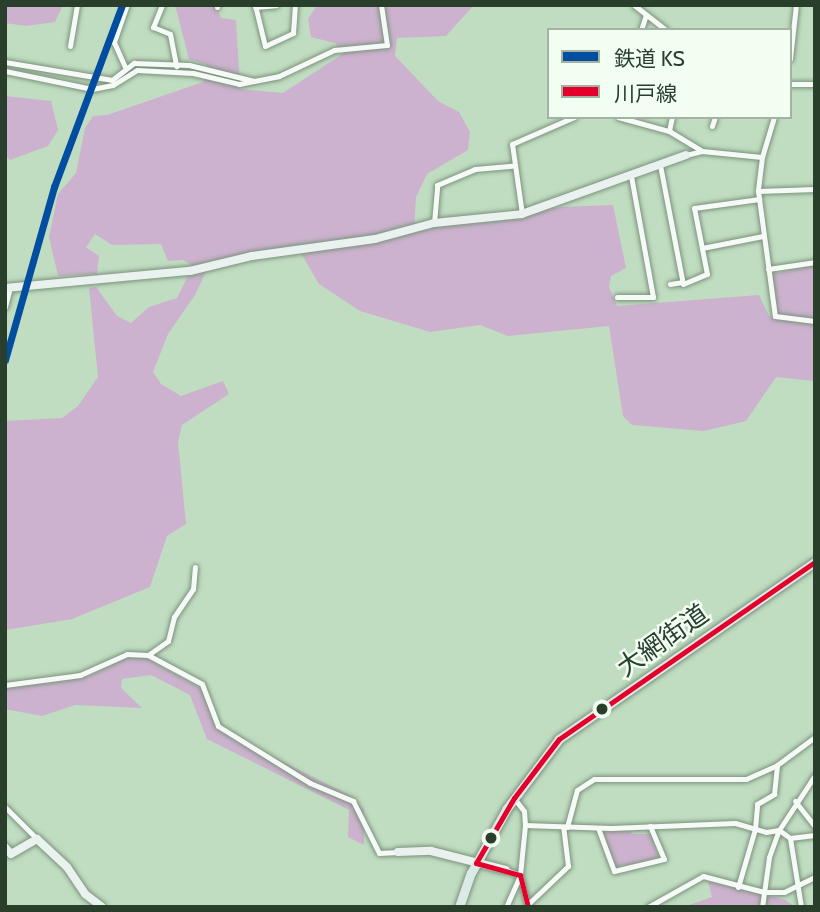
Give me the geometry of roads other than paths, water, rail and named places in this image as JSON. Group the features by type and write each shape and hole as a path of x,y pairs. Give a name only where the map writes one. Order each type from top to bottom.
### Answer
{"main road":[{"name":"大網街道","path":"459,907 476,863 514,798 566,733 815,562"}],"street":[{"path":"70,46 77,5"},
{"path":"127,5 114,41 128,74"},
{"path":"162,5 153,27 170,34 176,66"},
{"path":"276,5 255,6 265,46 293,33 295,5"},
{"path":"5,71 92,89 113,85 137,70 185,73 239,84 279,76 334,50 387,45 381,5"},
{"path":"634,5 663,28"},
{"path":"792,41 796,5"},
{"path":"642,28 646,15"},
{"path":"5,62 112,80 125,66 189,65 254,81"},
{"path":"792,84 815,83"},
{"path":"522,214 512,166 512,144 568,119"},
{"path":"625,119 669,131 702,151"},
{"path":"669,131 672,119"},
{"path":"712,126 714,119"},
{"path":"773,119 762,156 758,191 775,316 815,321"},
{"path":"5,307 10,287 190,271 252,256 375,239 433,223 522,214 702,151 762,156"},
{"path":"660,165 682,282"},
{"path":"433,223 437,185 475,169 512,166"},
{"path":"631,176 653,297"},
{"path":"758,191 815,189"},
{"path":"670,284 706,277 694,208 759,199"},
{"path":"702,248 764,236"},
{"path":"768,269 815,262"},
{"path":"617,297 661,297"},
{"path":"148,655 168,641 174,617 192,589 195,567"},
{"path":"5,685 80,675 127,654 148,655 202,684 218,726 310,783 353,801 368,823 376,850 386,855 431,850 520,875"},
{"path":"527,906 568,866 565,827 577,790 594,779 746,779 777,765 815,737"},
{"path":"738,887 755,829 757,804 774,794 777,765"},
{"path":"762,907 769,857 779,830 795,801 814,778"},
{"path":"506,907 520,875 525,825 524,811 514,798"},
{"path":"795,801 815,827"},
{"path":"5,807 66,867 85,894 102,907"},
{"path":"525,825 598,828 722,823 779,830 790,838 815,835"},
{"path":"598,828 614,871 664,859 650,826"},
{"path":"790,838 801,907"},
{"path":"5,847 12,854 37,839"},
{"path":"520,875 527,906"},
{"path":"648,907 703,876 764,892 797,885 815,877"}],"rail line":[{"name":"KS","path":"5,360 54,187 122,5"}]}
